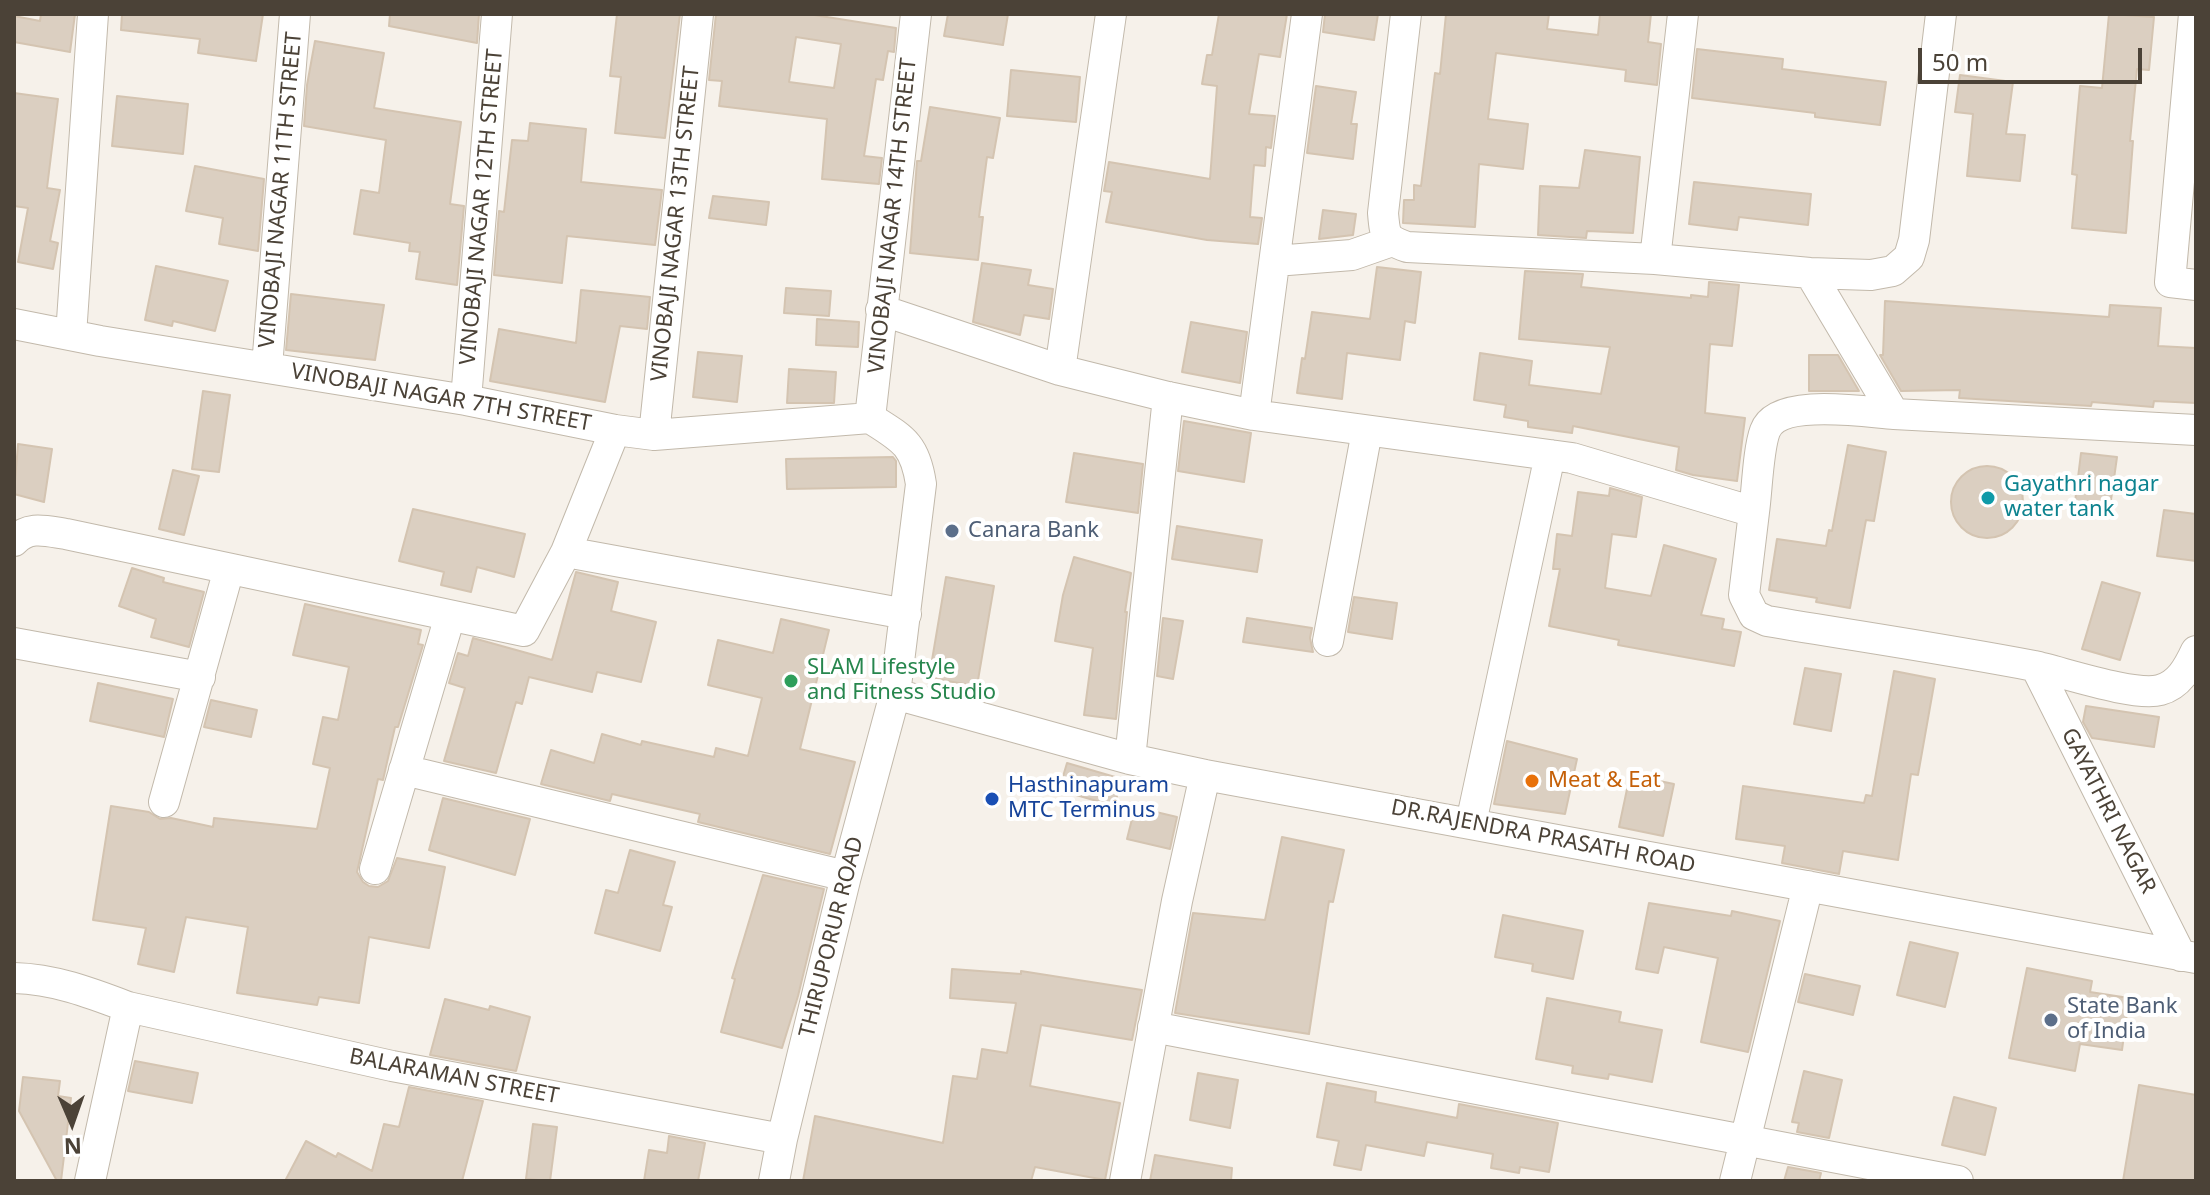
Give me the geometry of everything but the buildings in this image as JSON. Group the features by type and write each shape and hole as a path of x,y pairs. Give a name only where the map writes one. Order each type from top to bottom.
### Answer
{"street":[{"path":"71,335 93,14"},
{"name":"VINOBAJI NAGAR 11TH STREET","path":"267,367 295,14"},
{"name":"VINOBAJI NAGAR 12TH STREET","path":"466,400 497,14"},
{"name":"VINOBAJI NAGAR 13TH STREET","path":"654,435 698,14"},
{"name":"VINOBAJI NAGAR 14TH STREET","path":"870,418 916,14"},
{"path":"1060,370 1111,14"},
{"path":"1254,415 1307,14"},
{"path":"1406,14 1383,213 1385,233 1392,241 1407,247 1655,259 1810,273 1871,275 1893,271 1909,257 1914,240 1941,14"},
{"path":"1655,259 1683,14"},
{"path":"2194,14 2170,282 2196,285"},
{"path":"1275,261 1352,255 1392,241"},
{"path":"1810,273 1894,414"},
{"path":"881,310 1060,370 1168,397 1254,415 1572,458 1754,512"},
{"name":"VINOBAJI NAGAR 7TH STREET","path":"14,324 654,435 870,418"},
{"path":"1130,759 1168,397"},
{"path":"2196,430 1798,409 1776,417 1765,430 1744,595 1754,615 1767,621 2036,667 2133,689 2158,691 2173,684 2188,669 2196,651"},
{"name":"THIRUPORUR ROAD","path":"774,1181 846,876 895,694 906,614 921,484 918,464 904,440 870,418"},
{"path":"14,541 21,533 35,529 524,631 566,552 615,430"},
{"path":"1328,641 1367,431"},
{"path":"1471,823 1550,455"},
{"path":"566,552 906,614"},
{"path":"164,802 229,569"},
{"path":"375,869 450,616"},
{"path":"14,643 200,677"},
{"name":"GAYATHRI NAGAR","path":"2036,667 2188,957"},
{"name":"DR.RAJENDRA PRASATH ROAD","path":"895,694 1130,759 1205,775 2188,957"},
{"path":"404,770 846,876"},
{"path":"1125,1181 1177,901 1205,775"},
{"path":"1735,1181 1808,886"},
{"name":"BALARAMAN STREET","path":"22,978 74,986 128,1007 392,1066 782,1139"},
{"path":"90,1181 128,1007"},
{"path":"1153,1027 1958,1181"}],"place":[{"name":"Gayathri nagar water tank","path":"1988,498"},
{"name":"Canara Bank","path":"952,531"},
{"name":"SLAM Lifestyle and Fitness Studio","path":"791,681"},
{"name":"Meat & Eat","path":"1532,781"},
{"name":"Hasthinapuram MTC Terminus","path":"992,799"},
{"name":"State Bank of India","path":"2051,1020"}]}
